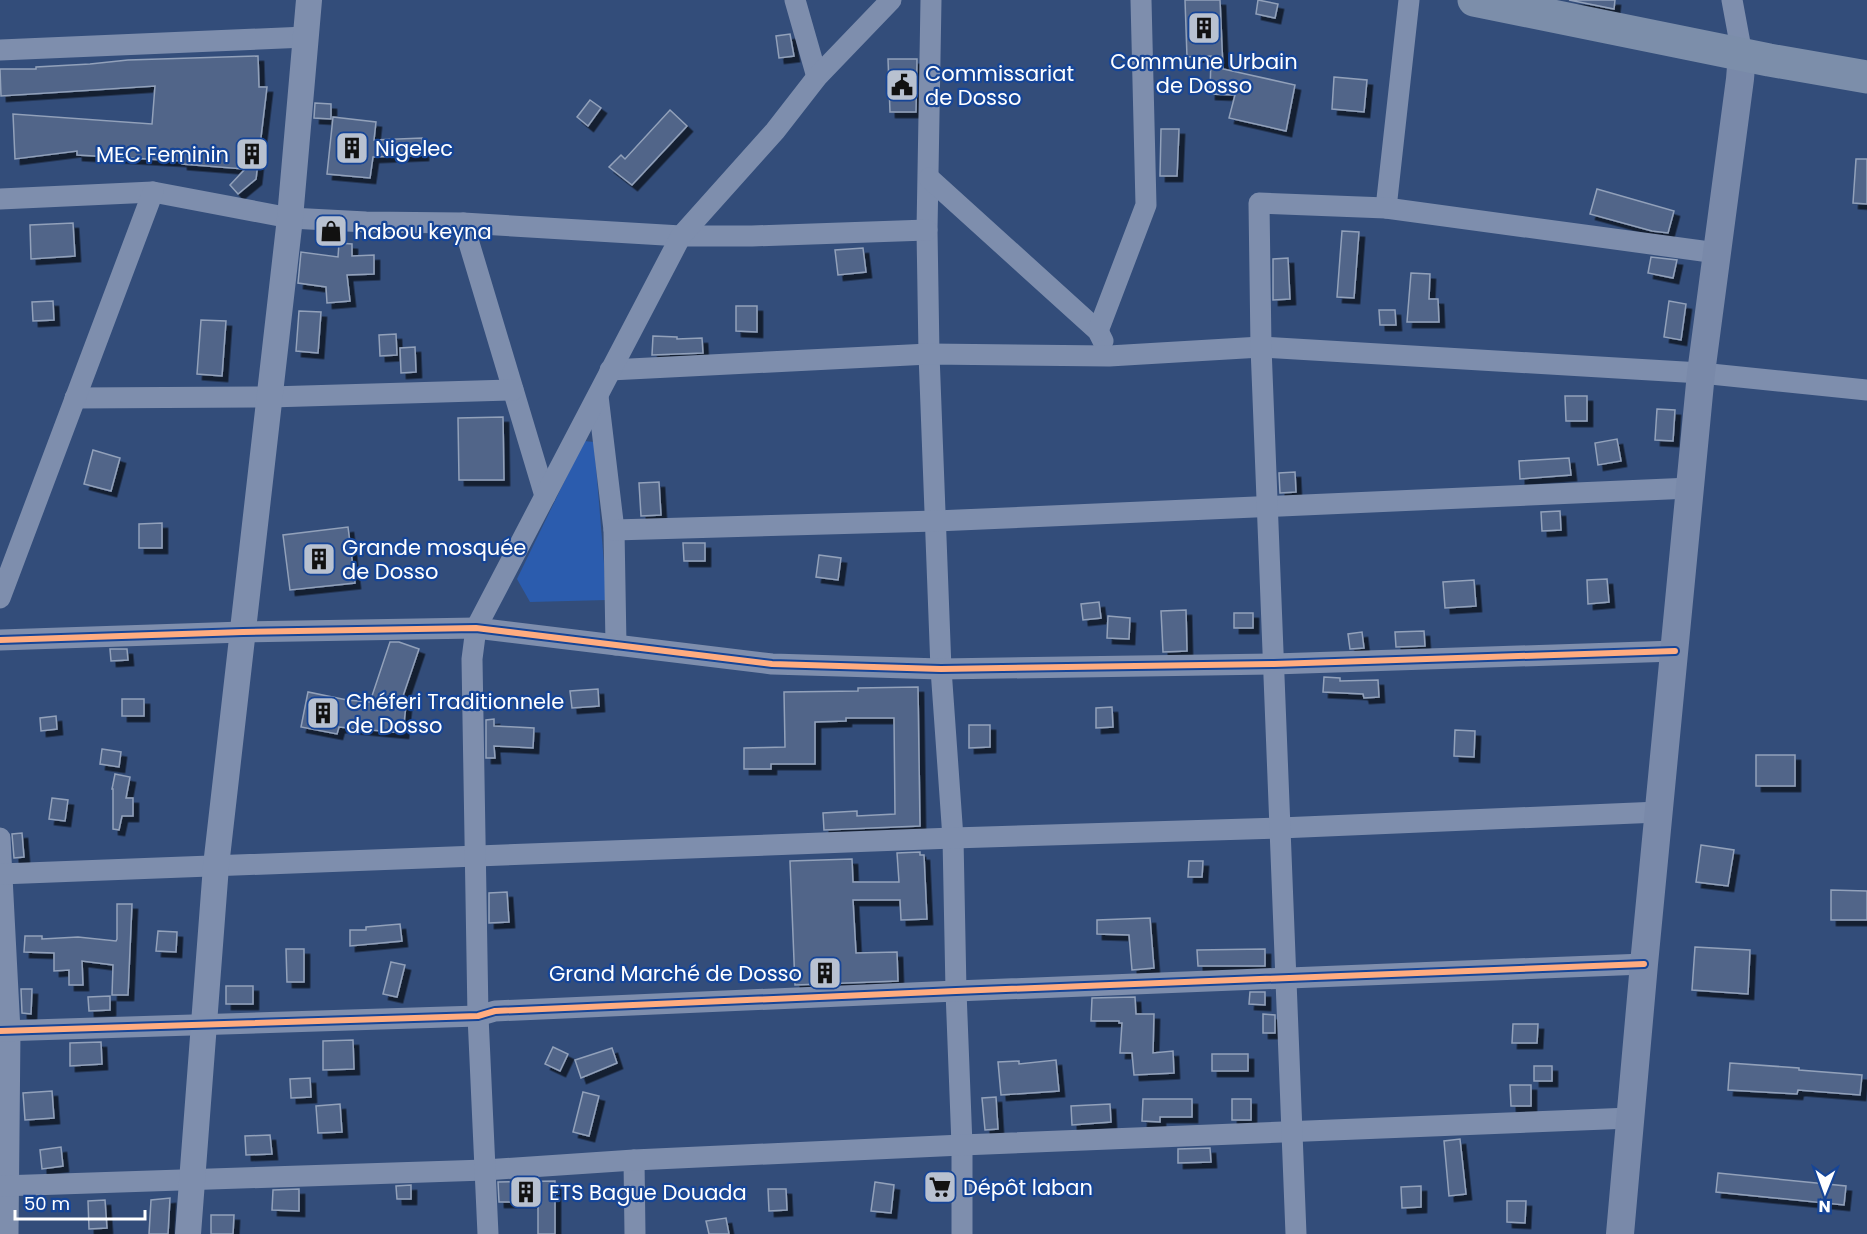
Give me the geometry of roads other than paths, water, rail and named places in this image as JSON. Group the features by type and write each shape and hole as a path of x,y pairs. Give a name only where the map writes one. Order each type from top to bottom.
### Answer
{"highway":[{"path":"1483,1 1867,77"}],"main road":[{"path":"1620,1234 1701,373 1742,54"}],"street":[{"path":"188,1234 216,866 290,218 309,0"},
{"path":"795,0 817,77"},
{"path":"488,1234 478,1016 472,659 476,628 681,237 775,131 817,77 891,0"},
{"path":"931,0 927,230 929,354 941,669 953,838 962,1145 962,1234"},
{"path":"1098,331 1146,205 1141,0"},
{"path":"1386,208 1409,0"},
{"path":"1732,0 1742,54"},
{"path":"0,50 306,37"},
{"path":"929,178 1098,331 1109,356"},
{"path":"0,199 153,192 290,218 366,222 463,223 681,237 927,230"},
{"path":"0,598 153,192"},
{"path":"1296,1234 1261,347 1259,203 1386,208 1717,253"},
{"path":"463,223 545,496"},
{"path":"610,370 929,354 1109,356 1261,347 1701,373 1867,390"},
{"path":"75,398 270,397 513,390"},
{"path":"598,396 614,530 616,645"},
{"path":"614,530 936,521 1690,488"},
{"path":"0,640 243,632 476,628 772,664 941,669 1274,664 1675,651"},
{"path":"1,874 1280,828 1659,812"},
{"path":"0,838 5,1031 4,1186 8,1234"},
{"path":"5,1031 478,1016 495,1011 1644,964"},
{"path":"4,1186 485,1170 634,1160 962,1145 1631,1118"},
{"path":"634,1160 635,1234"}],"place":[{"name":"Commune Urbain de Dosso","path":"1204,28"},
{"name":"Commissariat de Dosso","path":"902,85"},
{"name":"Nigelec","path":"352,148"},
{"name":"MEC Feminin","path":"252,154"},
{"name":"habou keyna","path":"331,231"},
{"name":"Grande mosquée de Dosso","path":"319,559"},
{"name":"Chéferi Traditionnele de Dosso","path":"323,713"},
{"name":"Grand Marché de Dosso","path":"825,973"},
{"name":"Dépôt laban","path":"940,1187"},
{"name":"ETS Bague Douada","path":"526,1192"}]}
